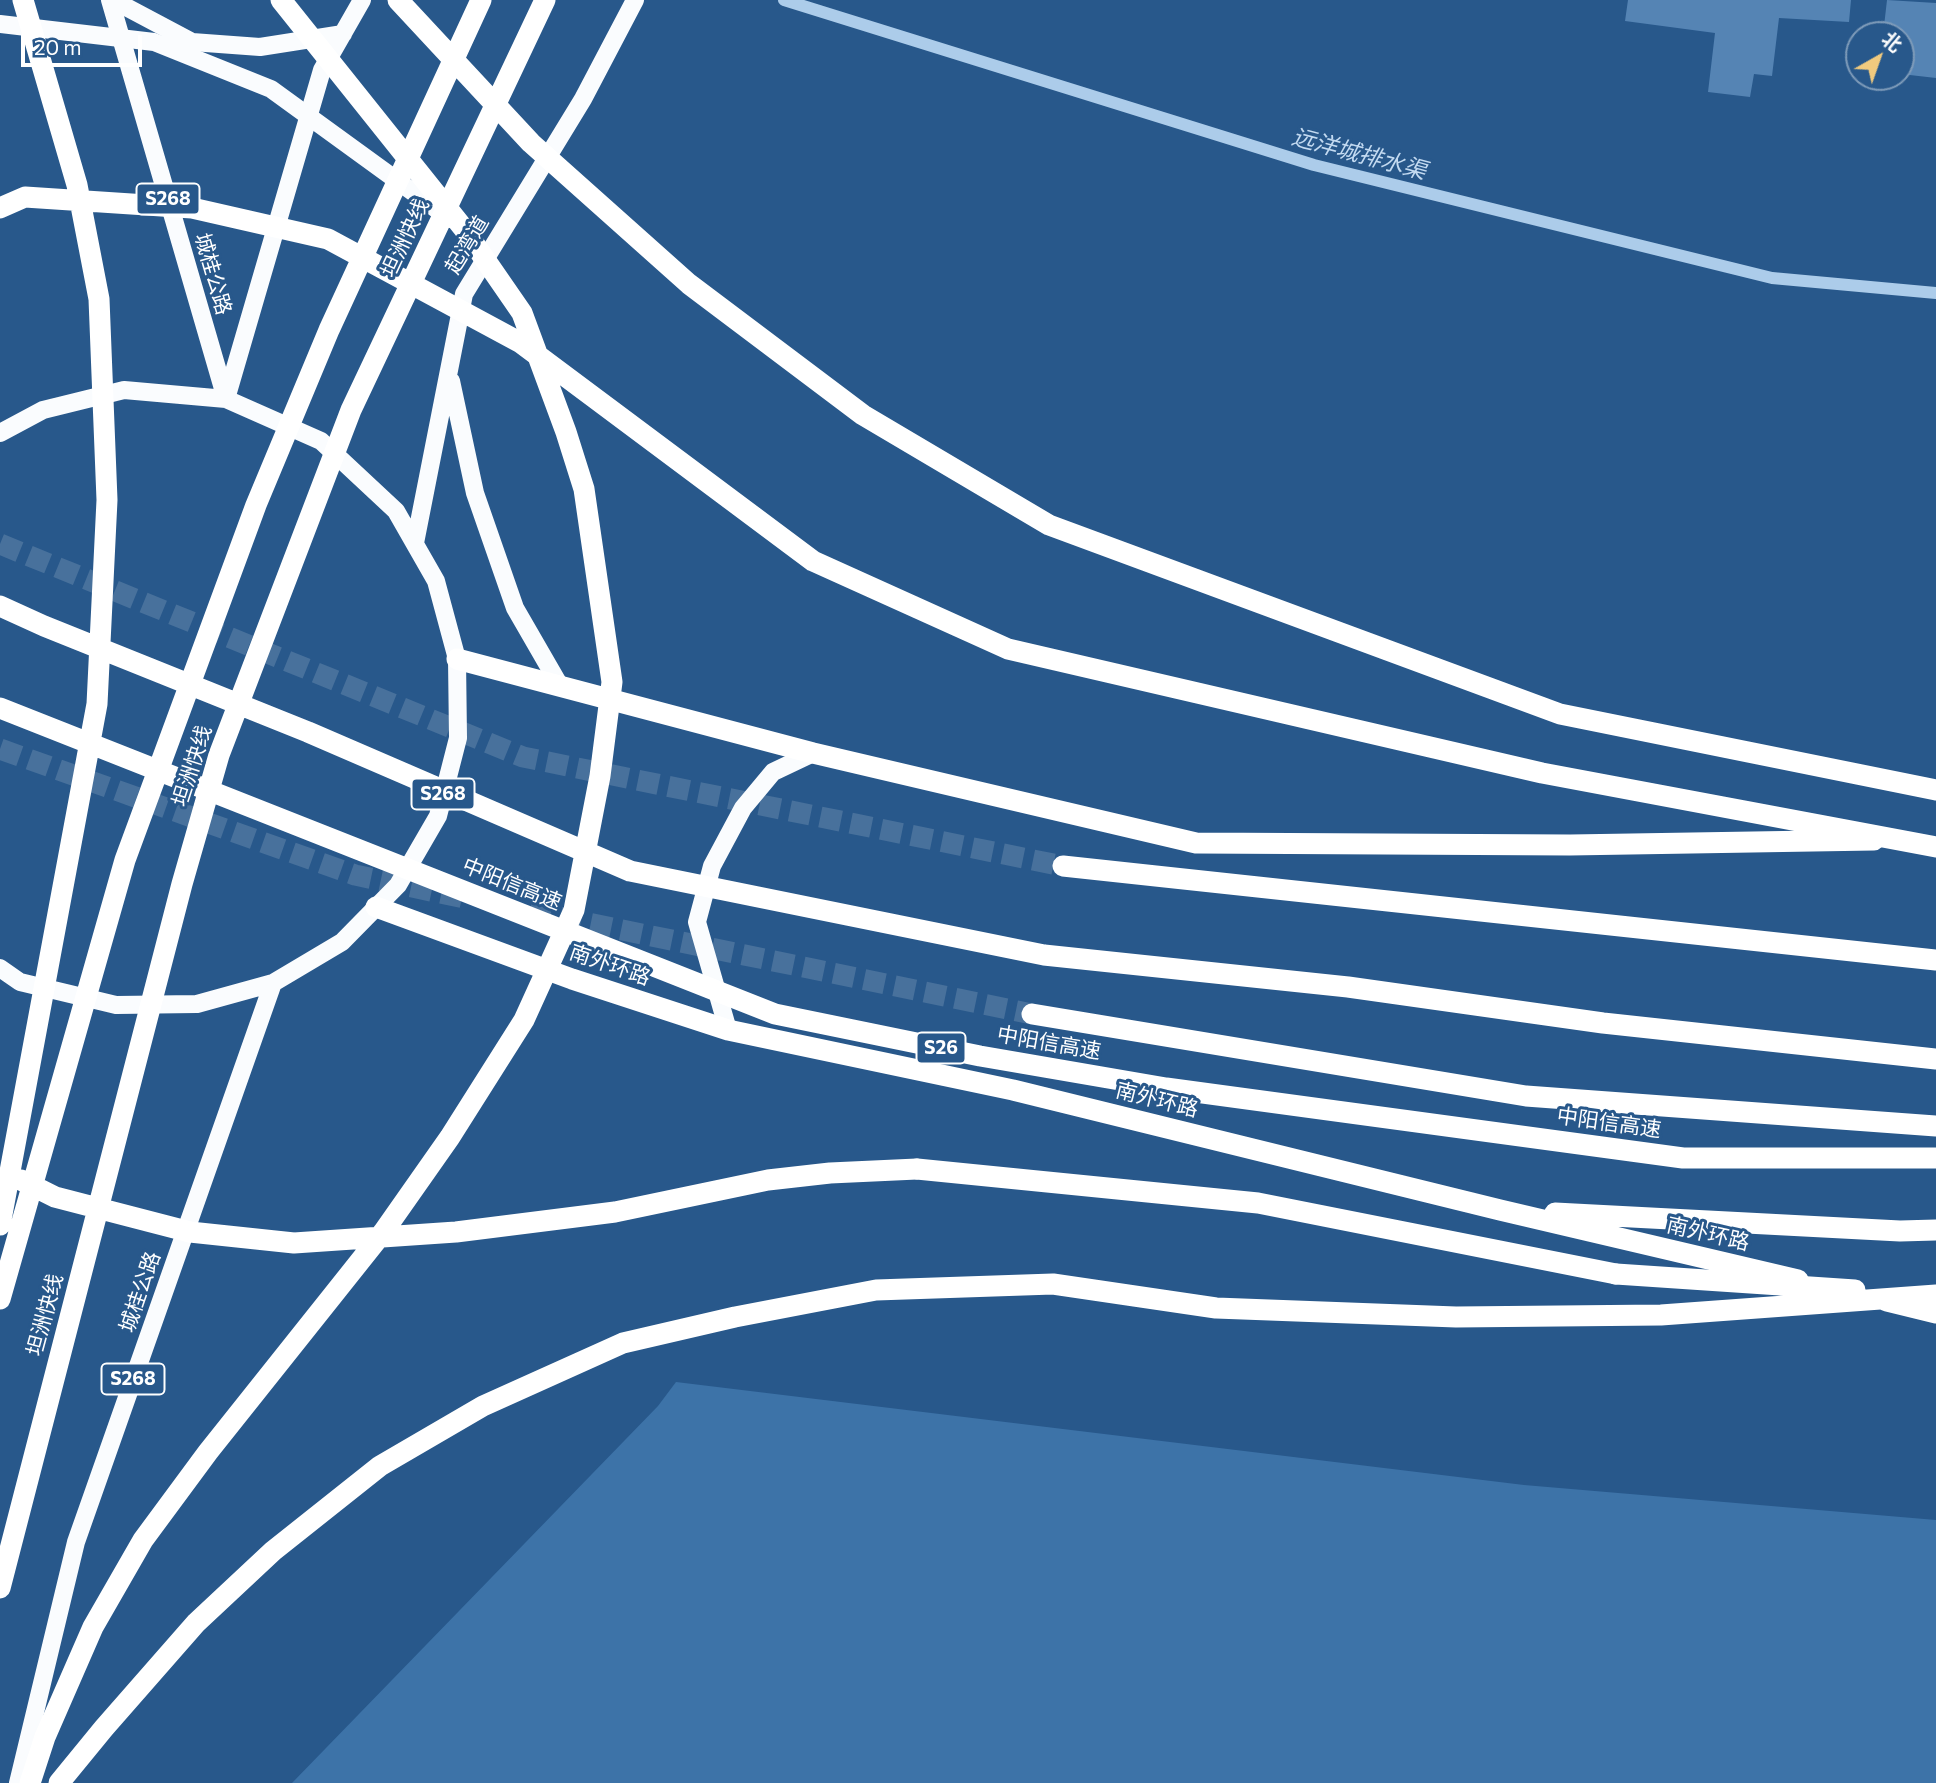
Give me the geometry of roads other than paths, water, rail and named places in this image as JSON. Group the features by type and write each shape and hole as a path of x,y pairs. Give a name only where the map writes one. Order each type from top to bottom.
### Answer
{"highway":[{"path":"0,1225 97,704 107,500 99,299 77,185 23,0"},
{"path":"30,1783 45,1737 93,1627 143,1541 208,1452 384,1231 450,1137 524,1020 574,910 600,776 612,682 584,489 522,313 464,229 281,0"},
{"path":"398,0 531,143 689,284 863,415 1049,525 1560,714 1936,790"},
{"name":"坦洲快线","path":"0,1299 125,860 256,505 329,330 481,0"},
{"name":"坦洲快线","path":"0,1588 182,884 219,755 351,410 545,0"},
{"path":"0,208 25,197 192,208 328,239 521,343 813,561 1008,649 1542,774 1936,846"},
{"path":"0,606 308,732 630,871 1044,955 1348,987 1603,1023 1936,1059"},
{"path":"457,659 813,752 1196,843 1570,845 1936,839"},
{"name":"中阳信高速","path":"0,708 775,1014 980,1056 1166,1087 1683,1158 1936,1158"},
{"path":"1063,866 1936,960"},
{"name":"南外环路","path":"376,907 572,979 727,1030 1013,1090 1500,1210 1935,1301"},
{"path":"1032,1014 1526,1096 1936,1126"},
{"path":"0,1170 55,1197 190,1232 294,1243 456,1232 615,1212 768,1180 830,1173 917,1169 1258,1203 1616,1274 1935,1301"},
{"path":"1500,1210 1900,1231 1936,1230"},
{"path":"59,1783 196,1623 273,1551 370,1475 483,1406 623,1343 735,1317 876,1290 1053,1284 1216,1308 1456,1317 1661,1315 1935,1301"}],"main road":[{"path":"111,0 192,42 260,47 343,34"},
{"name":"城桂公路","path":"111,0 226,399"},
{"path":"226,399 322,71 362,0"},
{"name":"起湾道","path":"415,543 464,294 583,99 635,0"},
{"path":"0,24 154,42 271,89 464,229"},
{"path":"449,372 479,506 515,608 560,686"},
{"name":"S268","path":"0,433 43,410 124,390 226,399 321,441 396,511 436,581 457,659 458,738 438,816 398,885 342,942 273,983 197,1004 116,1005 20,982 0,968"},
{"path":"727,1030 697,922 712,866 743,808 773,772 813,752"},
{"name":"城桂公路","path":"18,1783 76,1542 273,983"}],"waterway":[{"name":"远洋城排水渠","path":"784,0 1314,165 1772,278 1936,293"}],"tunnel":[{"path":"0,544 523,757 1063,866"},
{"path":"0,749 355,875 464,898"},
{"path":"530,911 1032,1014"}]}
